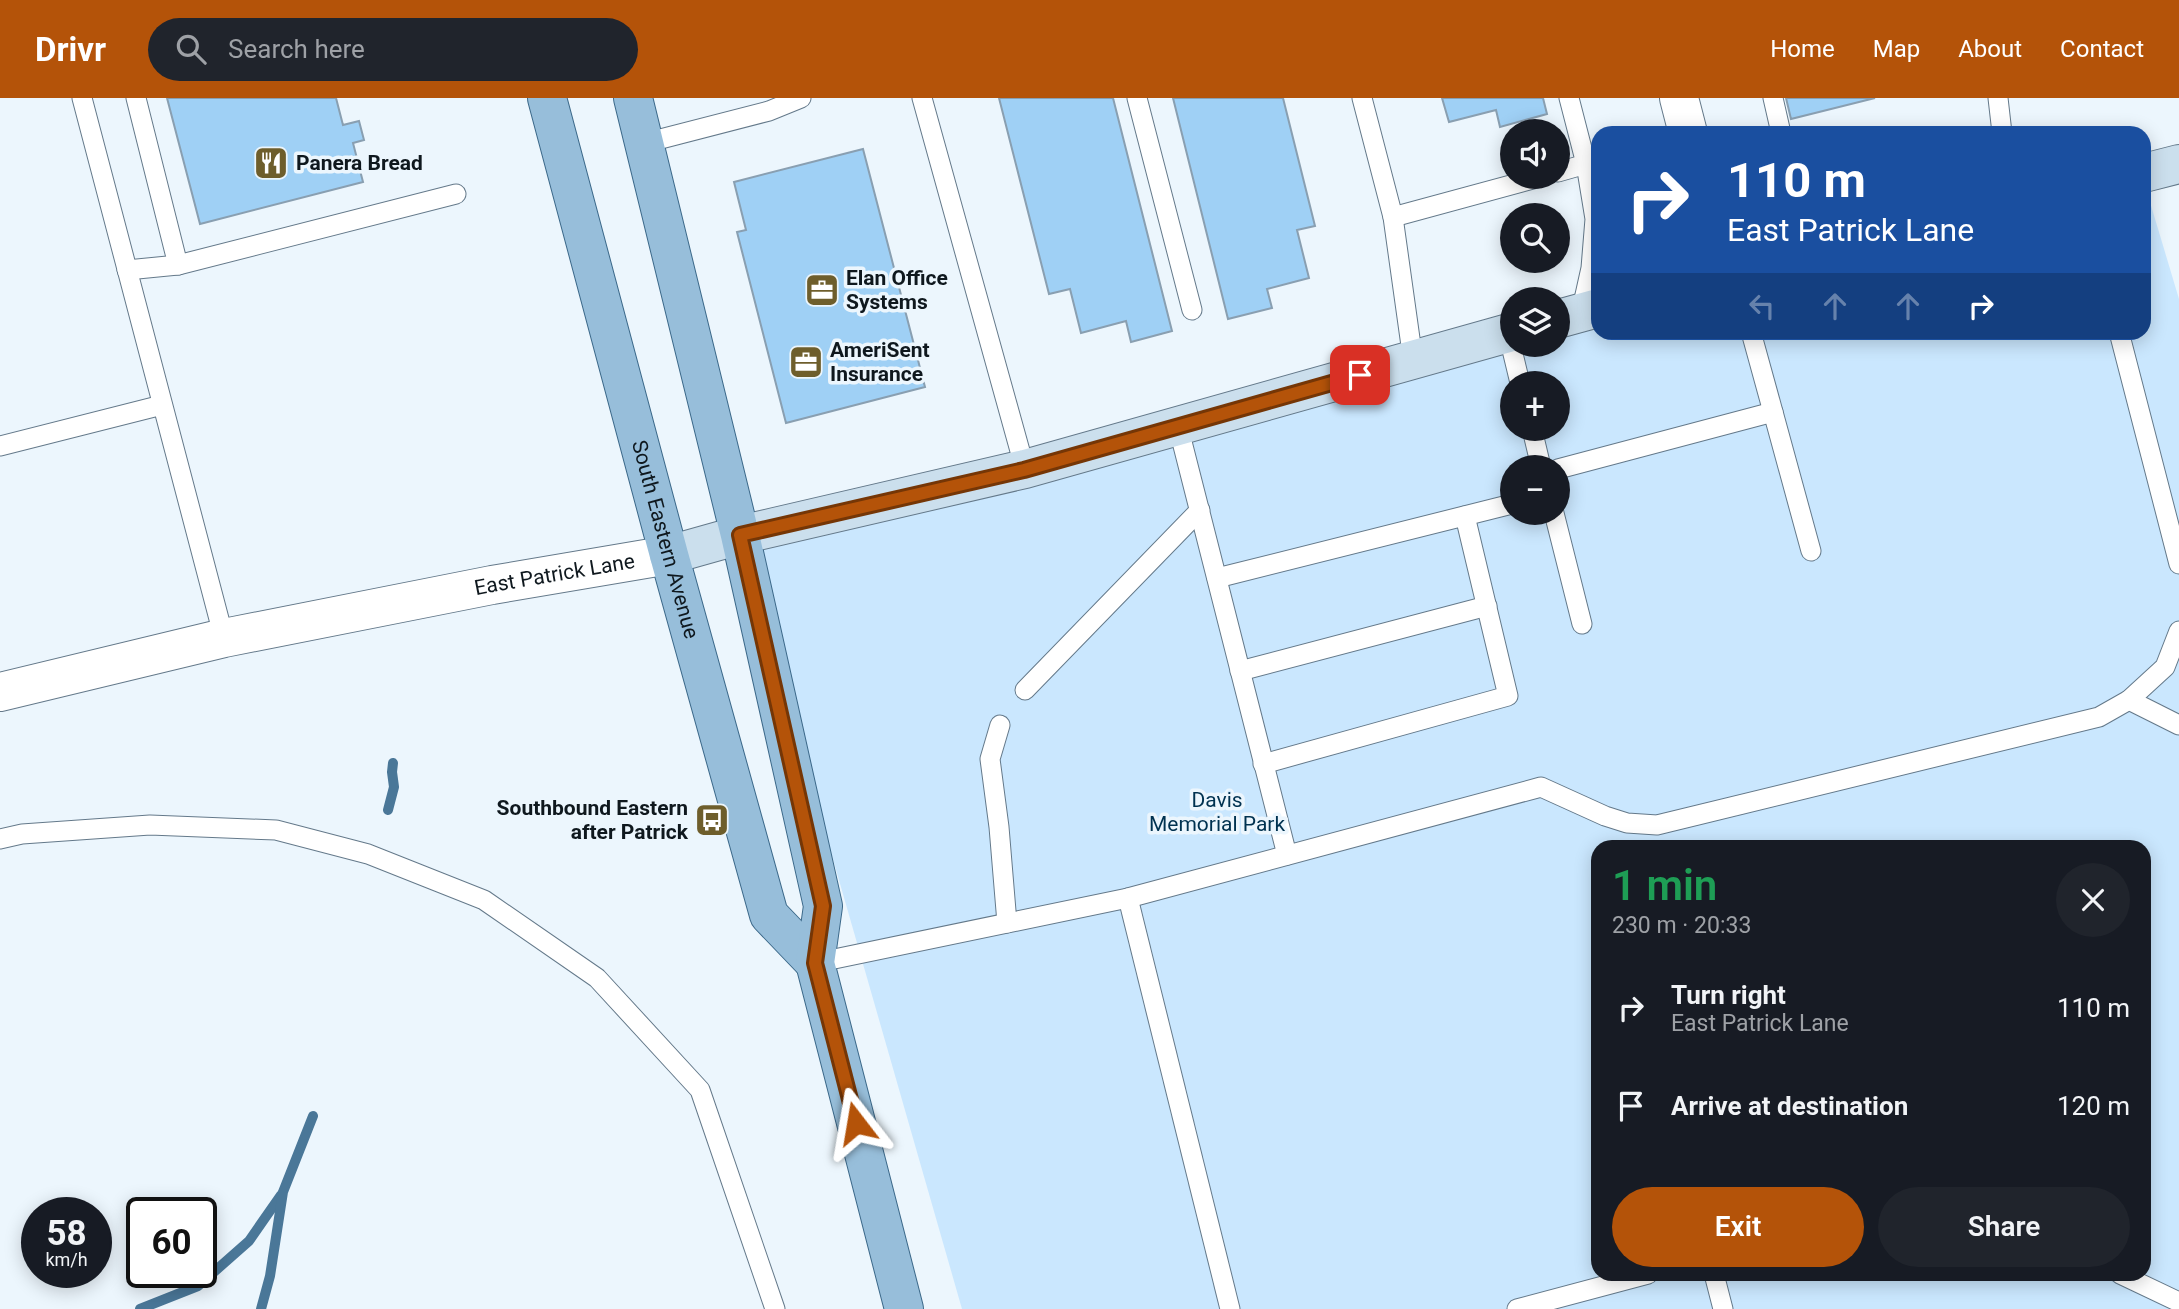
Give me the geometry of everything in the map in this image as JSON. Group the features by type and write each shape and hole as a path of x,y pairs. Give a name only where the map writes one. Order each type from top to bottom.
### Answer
{"main road":[{"name":"South Eastern Avenue","path":"547,98 669,555 769,915 815,963"},
{"name":"South Eastern Avenue","path":"633,98 740,535 823,906 815,963 904,1309"},
{"path":"2151,171 2179,164"},
{"name":"East Patrick Lane","path":"669,555 740,535 1024,470 1500,336"}],"street":[{"path":"1679,98 1686,126"},
{"name":"East Patrick Lane","path":"0,692 224,638 492,585 669,555"}],"lane":[{"path":"82,98 224,638"},
{"path":"136,98 178,265"},
{"path":"645,144 768,105 801,98"},
{"path":"922,98 1024,470"},
{"path":"1136,98 1192,310"},
{"path":"1362,98 1393,217 1413,360"},
{"path":"1569,98 1591,195"},
{"path":"1773,98 1779,126"},
{"path":"1998,98 2001,126"},
{"path":"1570,169 1586,164"},
{"path":"1393,217 1500,188"},
{"path":"127,270 178,265 456,194"},
{"path":"1579,313 1591,268"},
{"path":"1753,340 1811,551"},
{"path":"2121,340 2179,564"},
{"path":"0,446 162,405"},
{"path":"1570,466 1773,412"},
{"path":"1178,426 1287,855"},
{"path":"1217,578 1500,506"},
{"path":"1025,690 1199,510"},
{"path":"1263,764 1508,696 1465,516"},
{"path":"1556,525 1582,624"},
{"path":"1240,671 1487,606"},
{"path":"815,963 1128,898 1541,787 1605,816 1627,823 1657,825 2099,717 2129,700 2165,667 2179,631"},
{"path":"2129,700 2179,725"},
{"path":"1000,725 990,759 1007,923"},
{"path":"0,839 22,834 150,825 276,830 368,854 484,900 597,978 700,1090 775,1309"},
{"path":"1128,898 1230,1309"},
{"path":"1517,1309 1622,1281"},
{"path":"1716,1281 1723,1309"},
{"path":"2135,1281 2179,1302"}],"green space":[{"name":"Davis Memorial Park","path":"2151,205 2179,299 2179,1309 962,1309 740,535 1500,348 1500,357 1570,357 1570,316 1591,310 1591,340 2151,340"}],"building":[{"name":"Panera Bread","path":"167,98 336,98 343,125 359,121 364,140 353,143 363,182 200,224"},
{"path":"999,98 1113,98 1172,331 1131,342 1126,321 1081,333 1070,289 1049,294"},
{"path":"1173,98 1283,98 1315,226 1297,230 1309,278 1267,289 1272,308 1228,319"},
{"path":"1442,98 1543,98 1547,114 1529,119 1500,119 1500,127 1496,110 1449,122"},
{"path":"1786,98 1875,98 1791,119"},
{"path":"863,149 925,387 786,423 737,232 746,230 734,182"}],"waterway":[{"path":"388,810 394,787 393,763"},
{"path":"261,1309 270,1276 283,1192 313,1116"},
{"path":"140,1309 198,1286 249,1241 281,1195"}],"place":[{"name":"Panera Bread","path":"271,163"},
{"name":"Elan Office Systems","path":"822,290"},
{"name":"AmeriSent Insurance","path":"806,362"},
{"name":"Southbound Eastern after Patrick","path":"712,820"}],"route":[{"path":"856,1123 815,963 823,906 740,535 1024,470 1360,375"}]}
